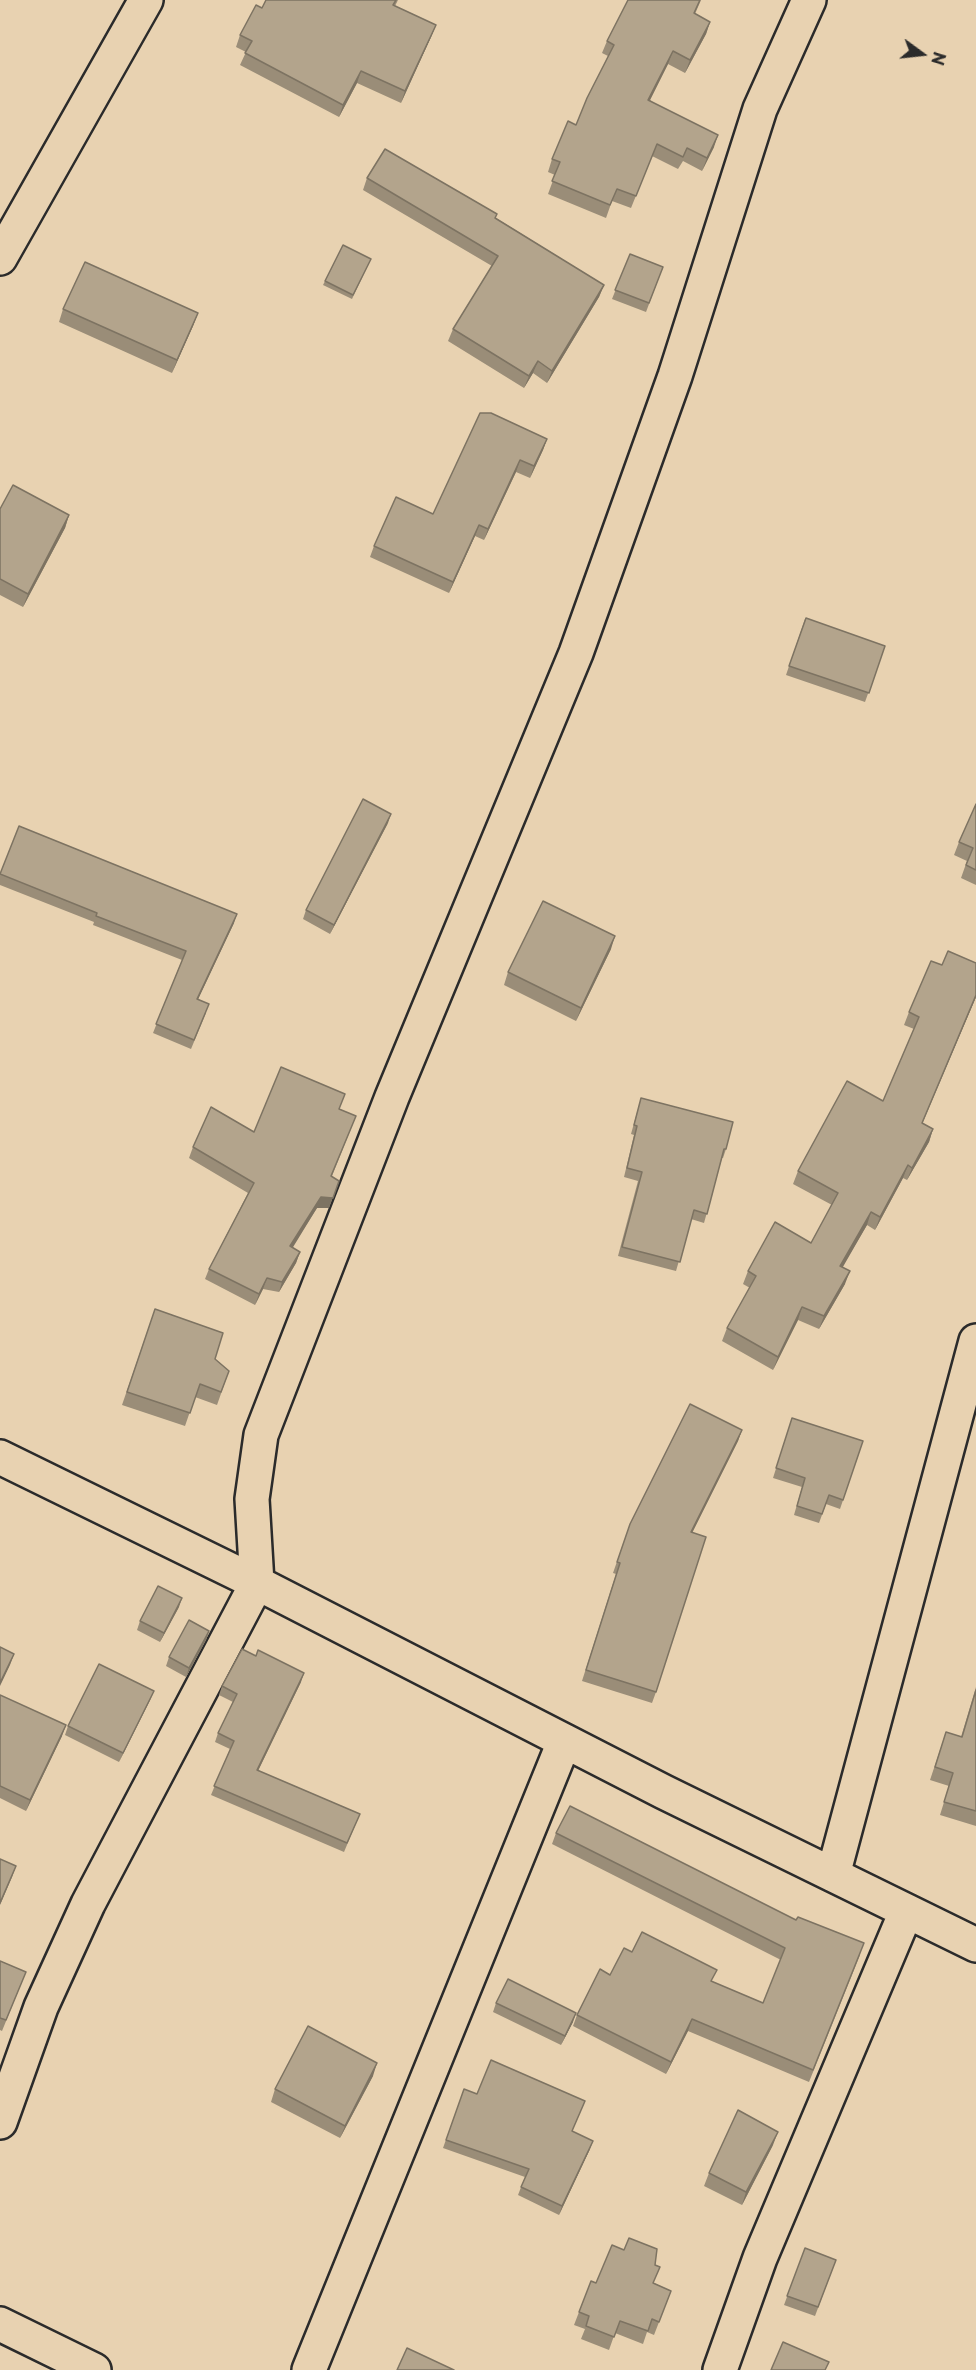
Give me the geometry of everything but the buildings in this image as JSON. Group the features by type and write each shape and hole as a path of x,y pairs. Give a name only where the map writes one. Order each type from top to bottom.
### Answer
{"street":[{"path":"0,258 146,0"},
{"path":"0,2122 41,2007 88,1904 257,1582 252,1499 261,1435 392,1097 576,653 675,376 760,109 808,0"},
{"path":"832,1875 976,1341"},
{"path":"0,1457 257,1582 564,1742 976,1945"},
{"path":"309,2370 564,1742"},
{"path":"720,2370 760,2258 906,1912"},
{"path":"0,2324 94,2370"}]}
